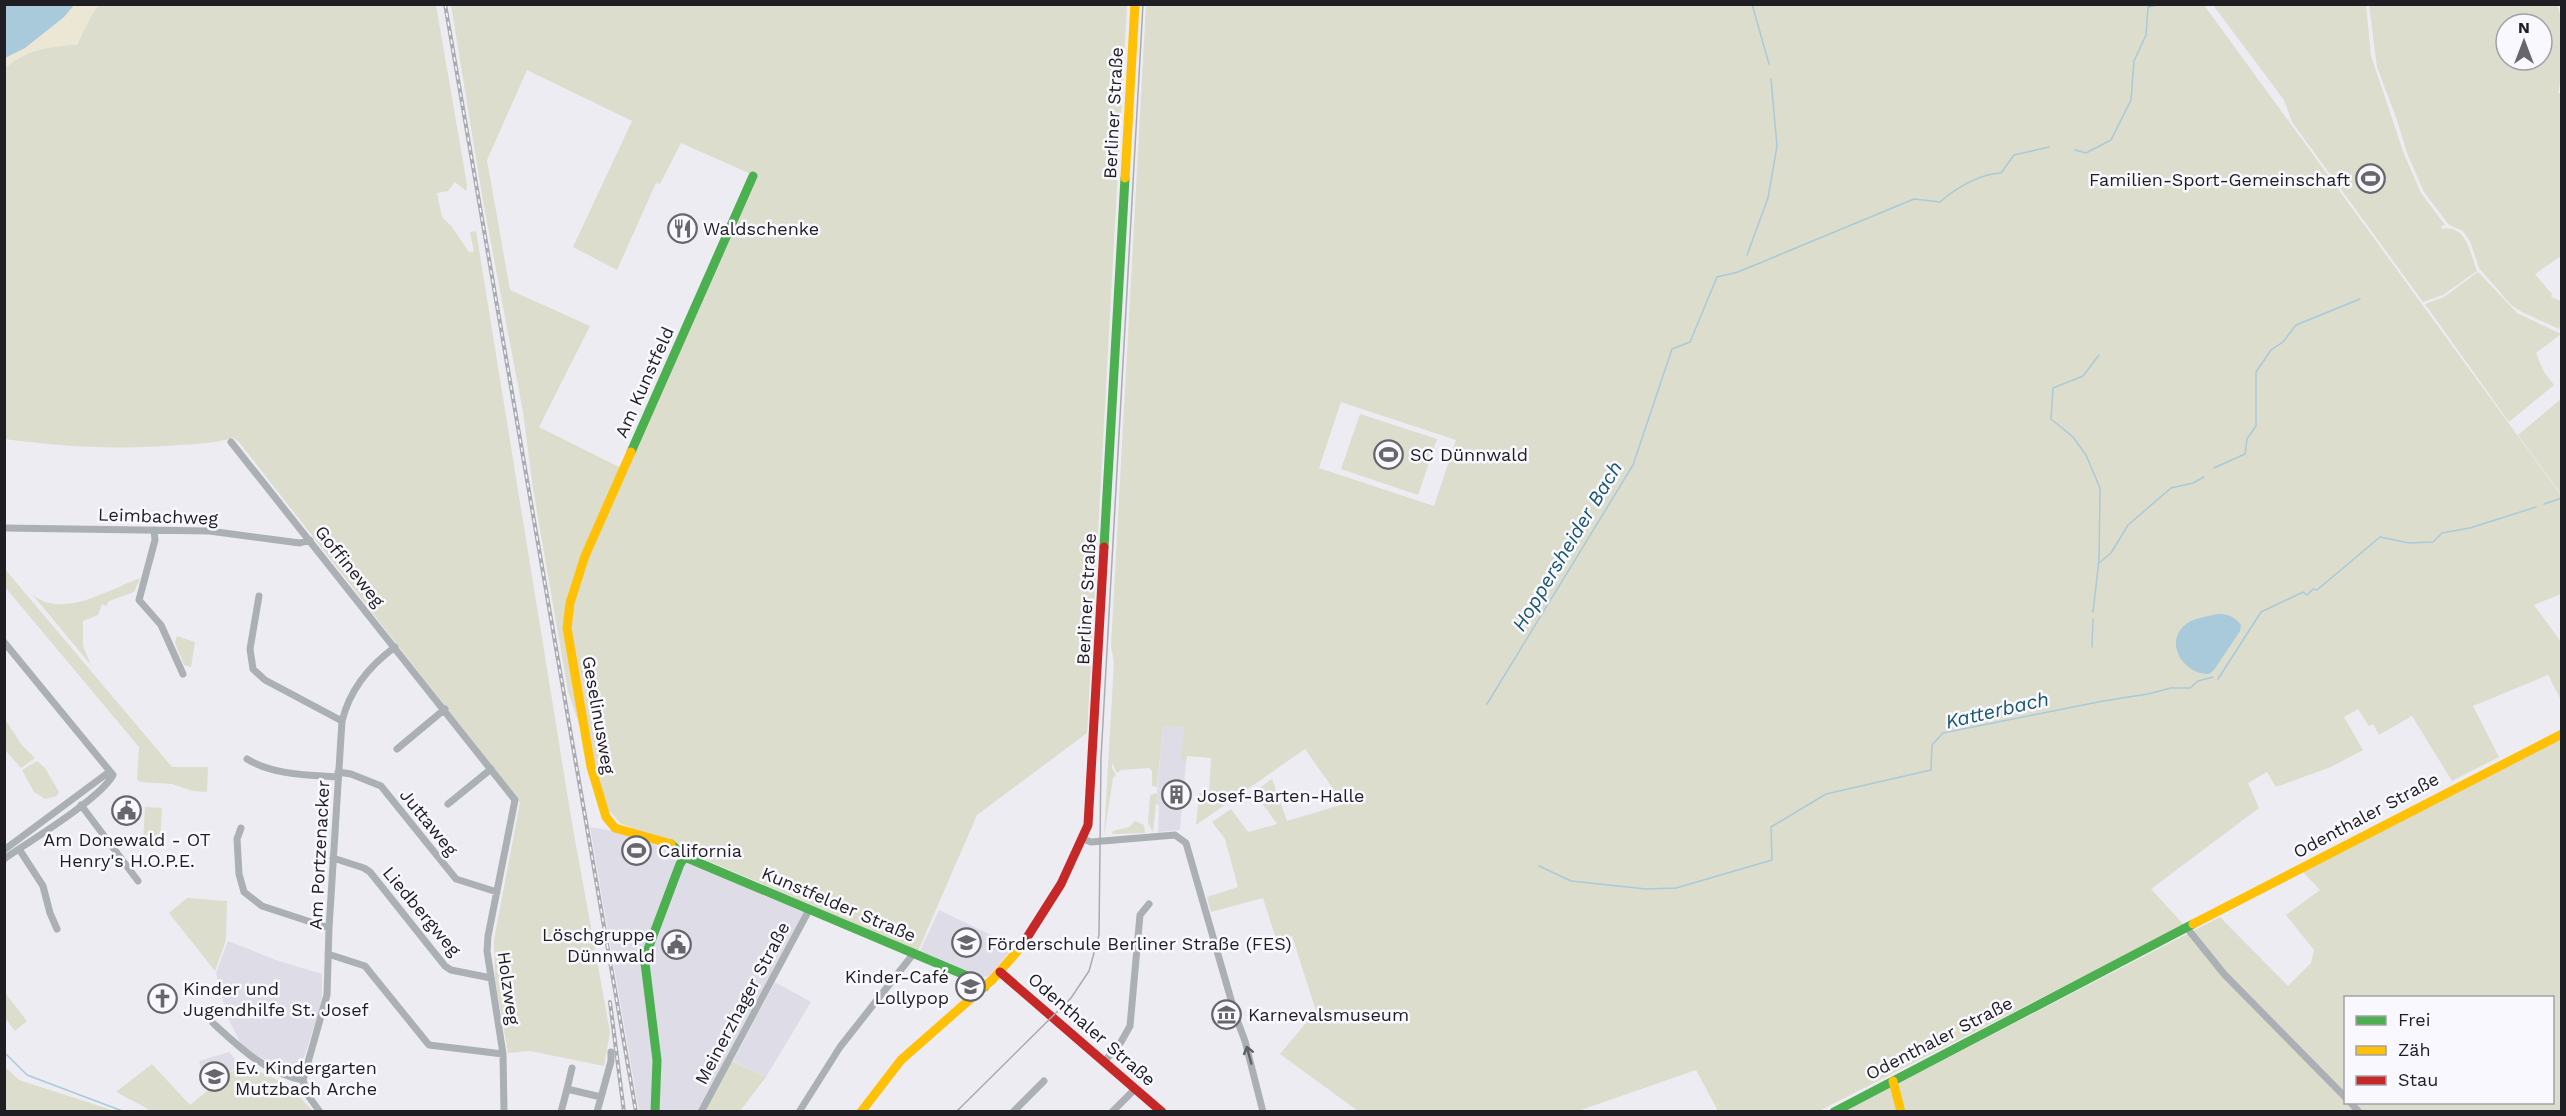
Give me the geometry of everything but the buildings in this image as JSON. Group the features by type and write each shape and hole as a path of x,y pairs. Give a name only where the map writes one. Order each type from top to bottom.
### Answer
{"main road":[{"name":"Berliner Straße","path":"863,1111 901,1060 985,987 1035,928 1061,884 1088,825 1135,4"},
{"name":"Am Kunstfeld","path":"570,603 585,556 753,176"},
{"name":"Geselinusweg","path":"570,603 567,628 591,769 604,815 610,825 615,828"},
{"name":"Odenthaler Straße","path":"1834,1112 2562,734"},
{"name":"Kunstfelder Straße","path":"615,828 671,844 683,852 685,857 972,978 985,987"},
{"path":"655,1112 657,1059 645,963 651,940 680,864 685,857"},
{"name":"Odenthaler Straße","path":"1000,972 1162,1112"},
{"path":"1893,1081 1901,1112"}],"street":[{"name":"Goffineweg","path":"231,442 515,800"},
{"name":"Leimbachweg","path":"4,528 209,531 300,543 310,540"},
{"path":"154,530 155,540 139,600 162,626 183,674"},
{"path":"259,596 250,649 253,669 265,680 342,721"},
{"path":"4,642 111,773 110,781 81,805 4,859"},
{"name":"Am Portzenacker","path":"303,1080 327,1001 329,928 342,721 346,707 361,679 395,647"},
{"path":"397,748 445,709"},
{"name":"Juttaweg","path":"247,759 256,764 290,772 351,774 381,786 453,876 459,881 497,892"},
{"path":"448,804 491,769"},
{"path":"4,850 111,773"},
{"name":"Holzweg","path":"504,1112 503,1054 487,951 515,800"},
{"path":"81,805 138,881"},
{"path":"241,828 238,833 239,874 244,892 262,906 329,928"},
{"path":"1083,839 1091,842 1168,835 1181,838 1186,843 1245,1041 1263,1112"},
{"path":"19,849 43,886 57,929"},
{"name":"Liedbergweg","path":"333,858 370,872 446,966 491,978"},
{"path":"1104,1062 1131,1026 1140,915 1149,903"},
{"name":"Meinerzhager Straße","path":"701,1112 809,910"},
{"path":"2187,928 2224,974 2344,1096"},
{"path":"799,1112 840,1047 914,953"},
{"path":"328,954 365,966 429,1045 503,1054"},
{"path":"213,1023 246,1054 292,1078 303,1080 307,1094 320,1112"},
{"path":"597,1112 611,1061 611,1052"},
{"path":"561,1112 572,1068"},
{"path":"1016,1110 1044,1081"},
{"path":"567,1089 601,1097"},
{"path":"1116,1110 1135,1089"}],"shaded area":[{"path":"1163,726 1189,728 1180,830 1158,832 1159,805 1156,804"},
{"path":"590,827 644,840 805,910 697,1111 639,1111"},
{"name":"Förderschule Berliner Straße (FES)","path":"939,910 1010,944 1012,949 989,976 983,977 920,951"},
{"path":"228,941 276,960 322,974 322,1003 301,1066 297,1070 287,1070 247,1051 241,1044 227,1016 216,973"},
{"path":"775,982 811,1002 766,1077 733,1061"},
{"name":"Ev. Kindergarten Mutzbach Arche","path":"229,1052 239,1065 208,1090 199,1061"}],"green space":[{"path":"99,5 436,5 467,185 466,191 455,182 448,191 437,193 442,217 452,227 469,252 474,252 470,232 476,231 572,823 610,1032 604,1066 530,1051 508,1053 495,979 494,940 520,802 239,442 233,438 199,444 113,447 70,446 5,439 4,69 28,53 58,46 77,45"},
{"path":"451,5 1127,5 1087,733 977,815 918,951 620,823 607,808 568,691 533,489 523,412 483,201","holes":["527,70 632,121 573,247 617,270 656,183 660,184 681,143 751,174 621,468 539,427 590,326 510,290 487,160"]},
{"path":"1146,5 2204,5 2561,495 2561,594 2534,605 2561,642 2561,700 2548,675 2473,706 2499,757 2452,781 2412,716 2379,735 2373,724 2369,726 2358,709 2344,717 2363,750 2331,767 2276,787 2267,772 2248,783 2259,808 2151,889 2184,925 1819,1111 1718,1111 1696,1070 1578,1111 1358,1111 1280,1054 1316,1011 1292,936 1276,939 1263,898 1211,912 1207,897 1238,887 1225,839 1212,822 1231,809 1248,832 1277,824 1254,792 1272,779 1287,821 1344,804 1305,749 1196,825 1199,793 1209,794 1211,758 1187,756 1186,762 1181,761 1184,729 1189,728 1163,726 1157,787 1152,786 1152,771 1149,768 1121,770 1117,773 1112,763 1116,775 1113,778 1104,836 1114,662 1111,646","holes":["1341,402 1456,440 1434,506 1319,468"]},
{"path":"2213,5 2366,5 2371,56 2404,154 2421,193 2445,225 2441,226 2442,229 2457,231 2462,236 2477,271 2443,295 2423,302 2292,122 2284,100"},
{"path":"2369,5 2557,5 2563,35 2558,93 2562,93 2561,256 2535,274 2552,294 2551,297 2561,301 2559,329 2511,305 2479,268 2470,241 2463,231 2449,225 2424,192 2407,153 2377,67"},
{"path":"2478,272 2517,313 2561,334 2536,353 2544,372 2554,385 2509,422 2425,304 2444,297"},
{"path":"2561,399 2561,494 2518,435"},
{"name":"SC Dünnwald","path":"1360,414 1437,439 1418,495 1341,469"},
{"path":"4,568 172,767 208,767 207,792 193,791 172,784 137,780 139,747 5,587"},
{"path":"140,578 134,592 109,601 106,606 102,604 98,615 83,621 83,646 91,665 32,594 44,601 70,604"},
{"path":"177,636 195,642 191,667 184,665 175,643"},
{"path":"5,719 21,744 35,758 21,768 5,750"},
{"path":"2561,736 2561,1111 1904,1112 1897,1084 2220,917 2288,986 2311,963 2314,950 2286,915 2320,890 2303,872"},
{"path":"37,761 45,768 59,792 57,796 45,799 34,792 22,770"},
{"path":"1157,794 1153,832 1148,823 1150,796"},
{"path":"145,807 162,808 160,843 143,842"},
{"path":"1135,821 1144,825 1145,833 1112,834 1113,831 1129,827"},
{"path":"187,898 227,901 226,940 215,971 169,913"},
{"path":"5,993 27,1021 15,1031 5,1018"},
{"path":"725,1058 766,1077 740,1111 697,1112"},
{"path":"242,1063 288,1085 313,1111 152,1111 116,1092 152,1064 190,1105"},
{"path":"4,1066 19,1080 115,1111 5,1111"},
{"path":"1892,1087 1898,1112 1844,1112"}],"sand":[{"path":"74,5 99,5 77,45 58,46 29,53 5,69 5,58 25,48 64,17"}],"water":[{"path":"5,4 74,5 64,17 25,48 5,58"},
{"path":"2217,614 2228,615 2236,619 2241,625 2240,631 2214,670 2209,674 2200,673 2185,664 2180,657 2176,641 2179,633 2188,623"}],"waterway":[{"path":"1752,4 1769,64"},
{"name":"Hoppersheider Bach","path":"2075,150 2086,153 2111,140 2131,100 2134,61 2146,35 2148,7 2162,4"},
{"path":"1747,255 1768,198 1777,146 1771,79"},
{"name":"Hoppersheider Bach","path":"1487,704 1633,465 1672,349 1690,342 1717,277 1738,272 1914,199 1940,202 1968,183 1984,176 2001,173 2014,155 2049,147"},
{"path":"2214,468 2245,454 2247,439 2256,426 2256,372 2271,350 2283,342 2296,325 2360,299"},
{"path":"2093,612 2099,560 2100,488 2086,455 2073,437 2051,419 2053,388 2083,376 2099,355"},
{"path":"2099,563 2111,553 2128,525 2171,488 2193,483 2204,477"},
{"name":"Katterbach","path":"2544,504 2562,498"},
{"name":"Katterbach","path":"2218,679 2261,612 2303,592 2307,595 2313,589 2317,590 2380,537 2409,543 2433,542 2442,533 2470,528 2536,507"},
{"path":"2092,647 2093,619"},
{"name":"Katterbach","path":"1539,866 1571,881 1646,889 1676,888 1772,860 1771,827 1826,794 1931,770 1932,745 1943,733 2171,688 2190,688 2198,681 2213,677"},
{"path":"4,1052 27,1075 125,1112"}],"tram line":[{"path":"956,1112 1071,998 1089,971 1099,935 1101,758 1143,4"}],"railway":[{"path":"445,4 636,1112"},
{"path":"610,1002 624,1112"}],"traffic: fast":[{"path":"631,452 753,176"},
{"path":"1104,547 1125,178"},
{"path":"671,844 685,857 972,978 985,987"},
{"path":"655,1112 657,1060 645,963 648,949 680,864 685,857"},
{"path":"1834,1112 2193,924"}],"traffic: slow":[{"path":"1125,178 1135,4"},
{"path":"631,452 585,556 570,603 567,628 591,767 606,817 615,828 671,844"},
{"path":"2193,924 2562,734"},
{"path":"861,1112 901,1060 993,979 1021,947"},
{"path":"1893,1081 1901,1112"}],"traffic: jam":[{"path":"1021,947 1061,884 1088,825 1104,547"},
{"path":"1000,972 1162,1112"}],"place":[{"name":"Familien-Sport-Gemeinschaft","path":"2371,179"},
{"name":"Waldschenke","path":"682,228"},
{"name":"SC Dünnwald","path":"1389,454"},
{"name":"Josef-Barten-Halle","path":"1176,795"},
{"name":"Am Donewald - OT Henry's H.O.P.E.","path":"127,810"},
{"name":"California","path":"637,850"},
{"name":"Förderschule Berliner Straße (FES)","path":"966,943"},
{"name":"Löschgruppe Dünnwald","path":"676,944"},
{"name":"Kinder-Café Lollypop","path":"970,986"},
{"name":"Kinder und Jugendhilfe St. Josef","path":"162,998"},
{"name":"Karnevalsmuseum","path":"1227,1014"},
{"name":"Ev. Kindergarten Mutzbach Arche","path":"214,1077"}]}
